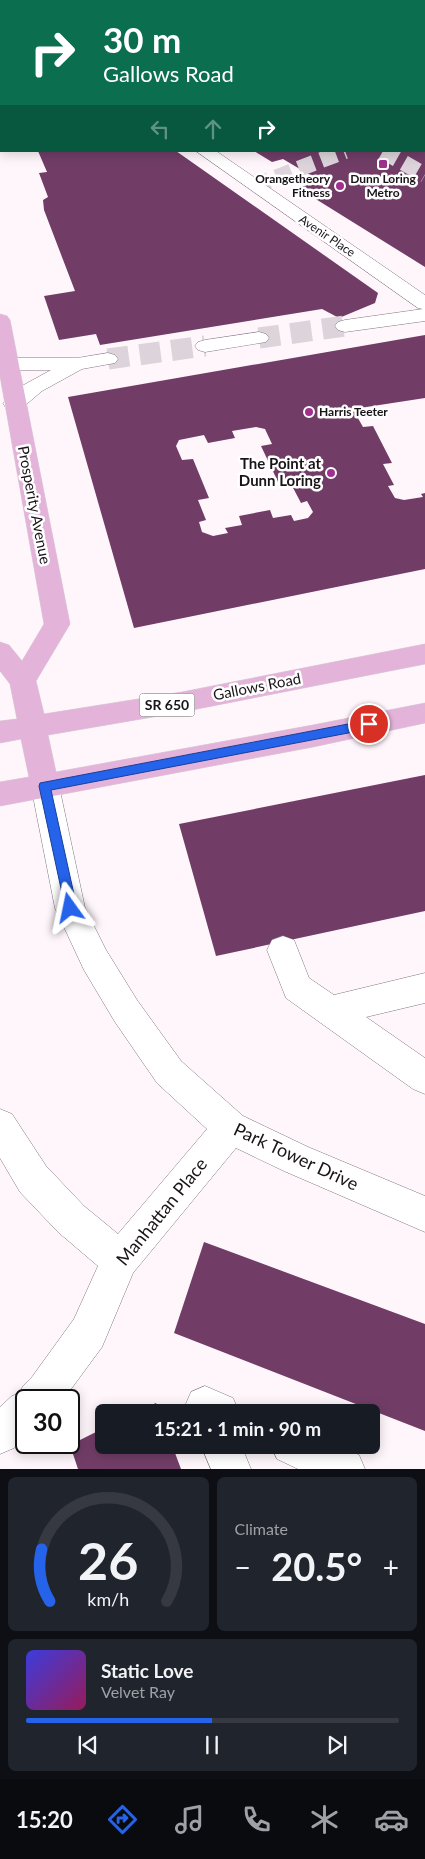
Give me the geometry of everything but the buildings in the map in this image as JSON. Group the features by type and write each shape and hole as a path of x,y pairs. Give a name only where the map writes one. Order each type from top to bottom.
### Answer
{"main road":[{"name":"Prosperity Avenue","path":"0,320 10,364 14,403 57,624 23,681"},
{"path":"0,421 30,486"},
{"path":"0,652 23,681 45,786"},
{"name":"Gallows Road","path":"0,732 172,704 425,654"},
{"path":"0,794 313,736 425,713"}],"street":[{"name":"Avenir Place","path":"205,152 425,304"},
{"path":"345,326 425,315"},
{"path":"205,346 259,338"},
{"path":"10,364 77,364 108,359"},
{"path":"14,403 23,392 55,378 77,364"},
{"name":"Park Tower Drive","path":"45,786 70,908 94,960 126,1011 169,1072 230,1128 304,1163 425,1214"},
{"path":"283,950 297,988 425,1078"},
{"path":"330,1011 425,988"},
{"path":"0,1126 33,1179 71,1219 120,1260"},
{"name":"Manhattan Place","path":"48,1389 88,1333 120,1260 230,1128"},
{"path":"0,1434 15,1420"},
{"path":"225,1454 231,1469"},
{"path":"311,1454 345,1469"}],"tunnel":[{"path":"254,186 342,152"},
{"path":"385,152 425,175"},
{"path":"259,338 345,326"},
{"path":"108,359 205,346"}],"place":[{"name":"Dunn Loring Metro","path":"383,164"},
{"name":"Orangetheory Fitness","path":"340,186"},
{"name":"Harris Teeter","path":"309,412"},
{"name":"The Point at Dunn Loring","path":"331,473"}],"route":[{"path":"70,908 45,786 369,724"}]}
